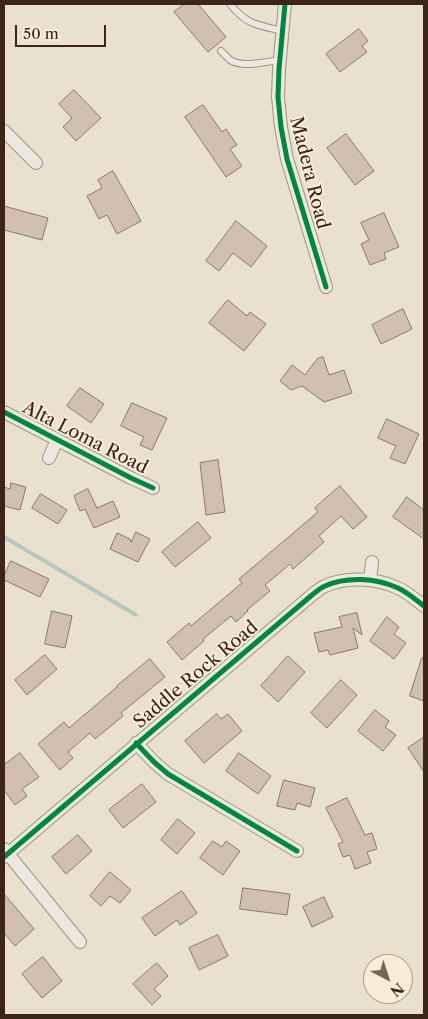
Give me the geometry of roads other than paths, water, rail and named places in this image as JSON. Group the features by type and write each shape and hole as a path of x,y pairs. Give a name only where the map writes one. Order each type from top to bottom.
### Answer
{"street":[{"name":"Madera Road","path":"285,4 278,97 281,127 287,159 326,287"},
{"path":"4,131 36,163"},
{"name":"Alta Loma Road","path":"4,412 154,488"},
{"name":"Alta Loma Road","path":"49,458 57,440"},
{"path":"370,580 372,562"},
{"name":"Saddle Rock Road","path":"5,853 312,595 324,587 335,582 359,579 386,583 400,588 424,606"},
{"path":"136,744 168,774 297,851"},
{"path":"5,853 80,942"}],"lane":[{"path":"230,4 251,23 282,31"},
{"path":"221,51 229,59 236,62 258,64 280,60"}],"waterway":[{"path":"4,537 136,615"}]}
